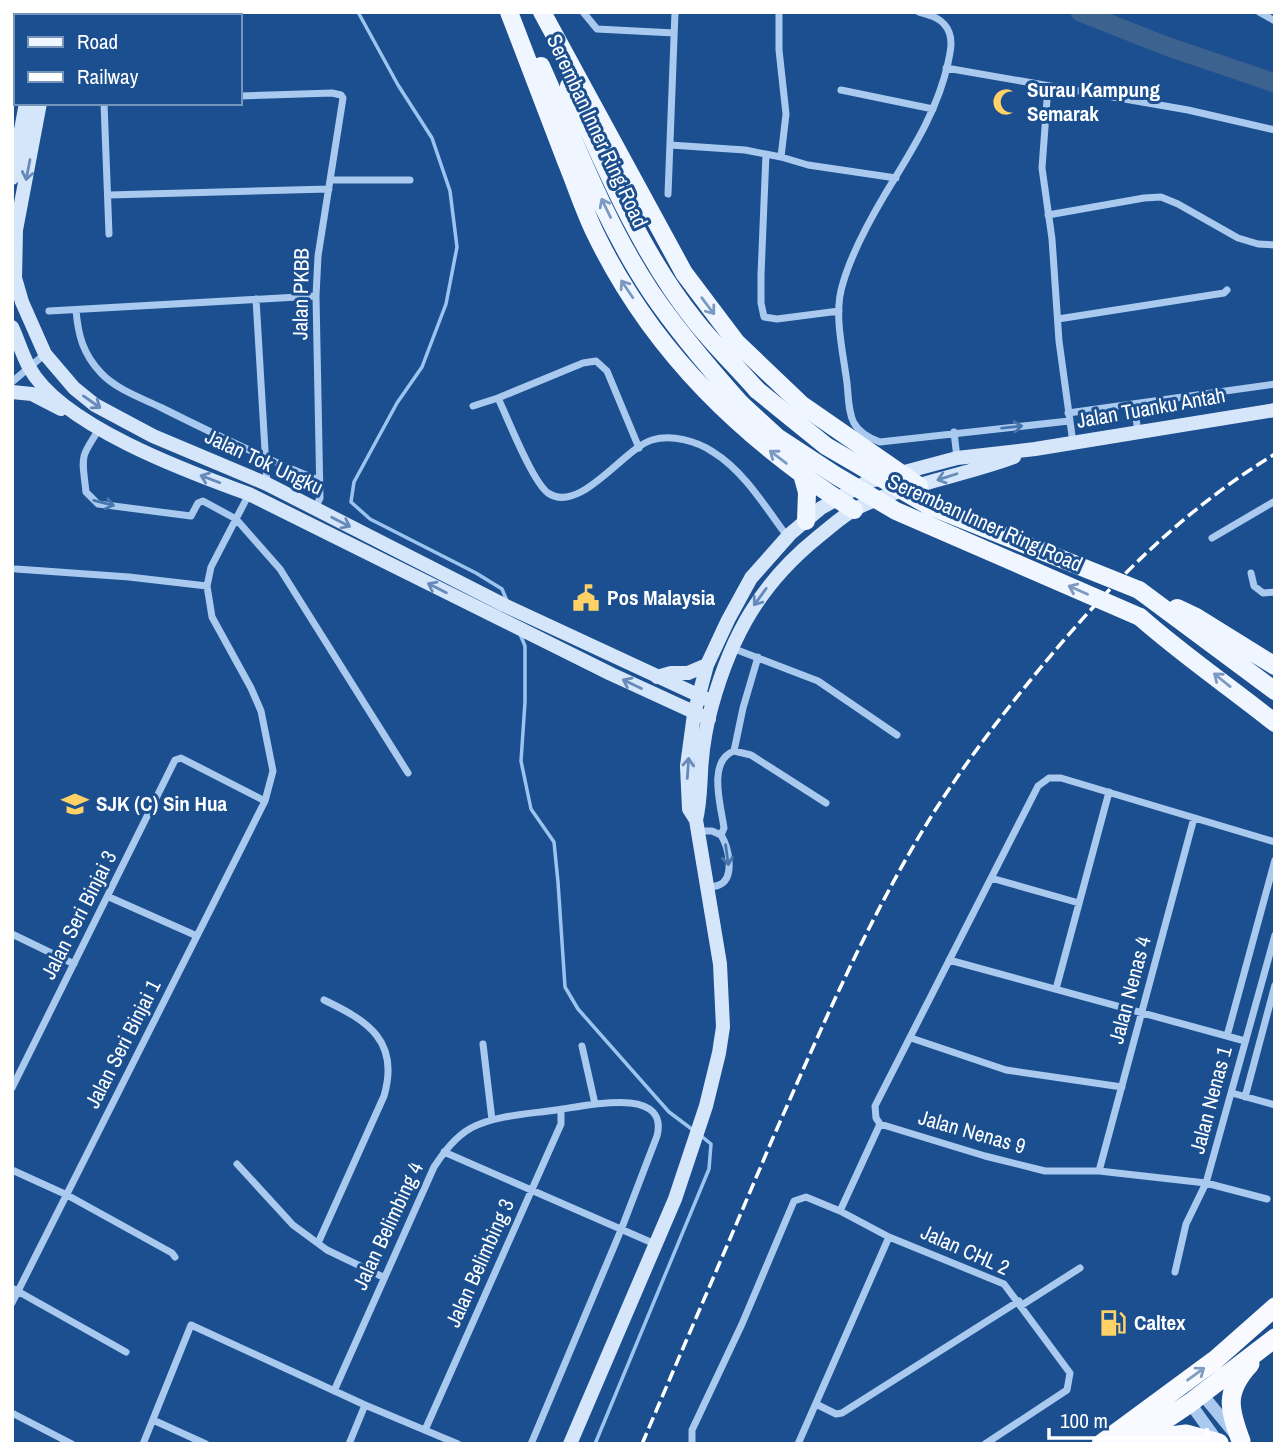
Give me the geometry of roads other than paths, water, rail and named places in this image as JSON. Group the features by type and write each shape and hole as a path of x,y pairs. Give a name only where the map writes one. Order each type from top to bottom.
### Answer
{"highway":[{"path":"1101,1444 1215,1360 1275,1307"},
{"path":"1130,1443 1196,1399 1271,1342"},
{"path":"1243,1443 1230,1411 1231,1394 1241,1374 1271,1342"},
{"path":"1130,1443 1186,1434 1219,1444"}],"main road":[{"path":"509,12 596,234 620,278 682,366 730,417 760,443 854,510"},
{"name":"Seremban Inner Ring Road","path":"516,12 607,210 650,290 686,342 741,404 777,437 896,511 1140,617 1176,648 1212,672 1275,723"},
{"name":"Seremban Inner Ring Road","path":"536,12 593,142 646,248 695,321 757,390 826,446 929,506 1139,590 1275,691"},
{"path":"542,12 684,273 736,342 802,405 919,486"},
{"path":"12,178 26,105"},
{"name":"Jalan Tok Ungku","path":"40,105 16,230 15,278 22,302 45,354 74,388 95,405 153,436 318,503 502,611"},
{"name":"Jalan Tok Ungku","path":"12,327 29,368 49,391 100,428 502,611"},
{"path":"12,391 32,394 65,411 72,410"},
{"name":"Jalan Tuanku Antah","path":"697,826 701,770 709,719 706,665 751,578 806,521 867,482 957,458 1035,449 1275,410"},
{"path":"802,474 818,473 830,463 834,455 837,447 825,421"},
{"name":"Jalan Tuanku Antah","path":"697,826 689,809 687,786 694,714 706,700 754,605 778,573 797,554 854,510 1035,449"},
{"path":"802,474 807,492 806,521"},
{"path":"1139,590 1196,617 1275,666"},
{"path":"502,611 694,714 709,719"},
{"path":"520,620 706,700"},
{"path":"657,677 671,673 688,673 706,665"},
{"path":"570,1444 656,1244 693,1149 714,1079 723,1027 720,964 697,826"}],"street":[{"path":"583,12 597,29 674,33"},
{"path":"668,194 675,12"},
{"path":"779,12 779,50 786,114 781,157"},
{"path":"919,12 932,15 944,23 949,33 951,47 946,68 933,109 917,144 862,236 840,292 839,311 850,410 855,426 864,436 880,442 1069,417 1134,404 1275,384"},
{"path":"1259,12 1275,21"},
{"path":"946,68 1188,110 1275,130"},
{"path":"1048,86 1042,168 1073,443"},
{"path":"841,90 933,109"},
{"name":"Jalan PKBB","path":"242,96 332,93 341,95 343,101 321,223 316,296 318,503"},
{"path":"104,105 109,234"},
{"path":"670,145 718,146 781,157 808,165 896,178"},
{"path":"766,154 761,275 764,317 777,319 839,311"},
{"path":"108,195 410,180"},
{"path":"1048,215 1161,197 1238,238 1258,244 1275,245"},
{"path":"1058,319 1224,293 1227,290"},
{"path":"49,311 316,296"},
{"path":"256,299 267,484"},
{"path":"76,310 78,334 83,348 111,383 266,460 319,480"},
{"path":"12,382 45,354"},
{"path":"473,406 583,363 596,361 607,371 639,448"},
{"path":"498,398 530,468 548,492 562,498 581,493 649,440 666,437 686,440 713,452 732,467 788,537"},
{"path":"1134,404 1138,432"},
{"path":"100,428 83,452 82,458 86,492 93,501 98,504 191,516 198,503 203,501 236,519 280,569 408,773"},
{"path":"954,432 957,458"},
{"path":"16,569 207,586 211,567 249,494"},
{"path":"1212,538 1275,501"},
{"path":"1251,573 1254,586 1264,593 1275,592"},
{"name":"Jalan Seri Binjai 1","path":"12,1303 15,1289 67,1195 265,801 273,771 261,711 212,617 207,586"},
{"path":"731,648 818,681 897,735"},
{"path":"734,751 758,657"},
{"path":"707,887 723,882 728,872 727,853 721,835 724,828 718,780 724,757 734,751 751,755 826,803"},
{"name":"Jalan Seri Binjai 3","path":"12,1088 177,758 265,801"},
{"path":"840,1211 880,1124 876,1118 875,1105 1038,786 1049,778 1061,778 1275,842"},
{"path":"1056,989 1109,792"},
{"name":"Jalan Nenas 4","path":"1099,1171 1194,818"},
{"path":"697,826 721,835"},
{"path":"1227,1036 1275,860"},
{"path":"990,878 1079,903"},
{"path":"109,897 197,936"},
{"path":"12,934 74,964"},
{"name":"Jalan Nenas 1","path":"1175,1272 1186,1224 1206,1183 1275,935"},
{"path":"949,960 1245,1041"},
{"path":"1245,1097 1275,985"},
{"path":"318,1243 384,1097 388,1072 382,1045 372,1028 356,1016 324,1000"},
{"path":"911,1038 1006,1070 1122,1087"},
{"path":"483,1044 492,1120"},
{"path":"582,1046 595,1104"},
{"path":"1232,1093 1275,1105"},
{"name":"Jalan Belimbing 4","path":"334,1391 434,1167 444,1152 470,1128 492,1120 620,1101 645,1107 657,1118 660,1126 621,1230"},
{"name":"Jalan Belimbing 3","path":"425,1430 561,1125 561,1110"},
{"name":"Jalan Nenas 9","path":"880,1124 1045,1171 1099,1171 1206,1183 1267,1199"},
{"path":"444,1152 656,1244"},
{"path":"237,1164 293,1224 327,1250 383,1277"},
{"path":"12,1170 67,1195 175,1257"},
{"name":"Jalan CHL 2","path":"692,1444 692,1430 742,1324 794,1201 806,1197 840,1211 889,1237 1004,1284 1020,1303 1070,1373 1071,1380 1067,1390 985,1444"},
{"path":"531,1444 621,1230"},
{"path":"799,1444 889,1237"},
{"path":"816,1404 836,1414 842,1413 1080,1268"},
{"path":"15,1289 126,1352"},
{"path":"143,1444 191,1325 365,1405 458,1444"},
{"path":"1196,1399 1243,1443"},
{"path":"1196,1399 1219,1444"},
{"path":"349,1444 365,1405"},
{"path":"12,1413 72,1444"},
{"path":"153,1420 206,1444"}],"waterway":[{"path":"358,12 398,85 432,138 450,191 457,247 446,304 422,367 397,403 354,482 351,502 370,519 502,589 507,601"},
{"path":"1080,12 1166,46 1275,83"},
{"path":"520,634 525,646 521,761 531,809 554,842 565,987 578,1009 669,1112 693,1130"},
{"path":"595,1444 709,1169 711,1144 700,1135"}],"railway":[{"path":"642,1444 828,1015 867,932 934,812 1012,703 1112,587 1189,515 1275,454"}],"place":[{"name":"Surau Kampung Semarak","path":"1006,102"},
{"name":"Pos Malaysia","path":"586,598"},
{"name":"SJK (C) Sin Hua","path":"75,804"},
{"name":"Caltex","path":"1113,1323"}]}
